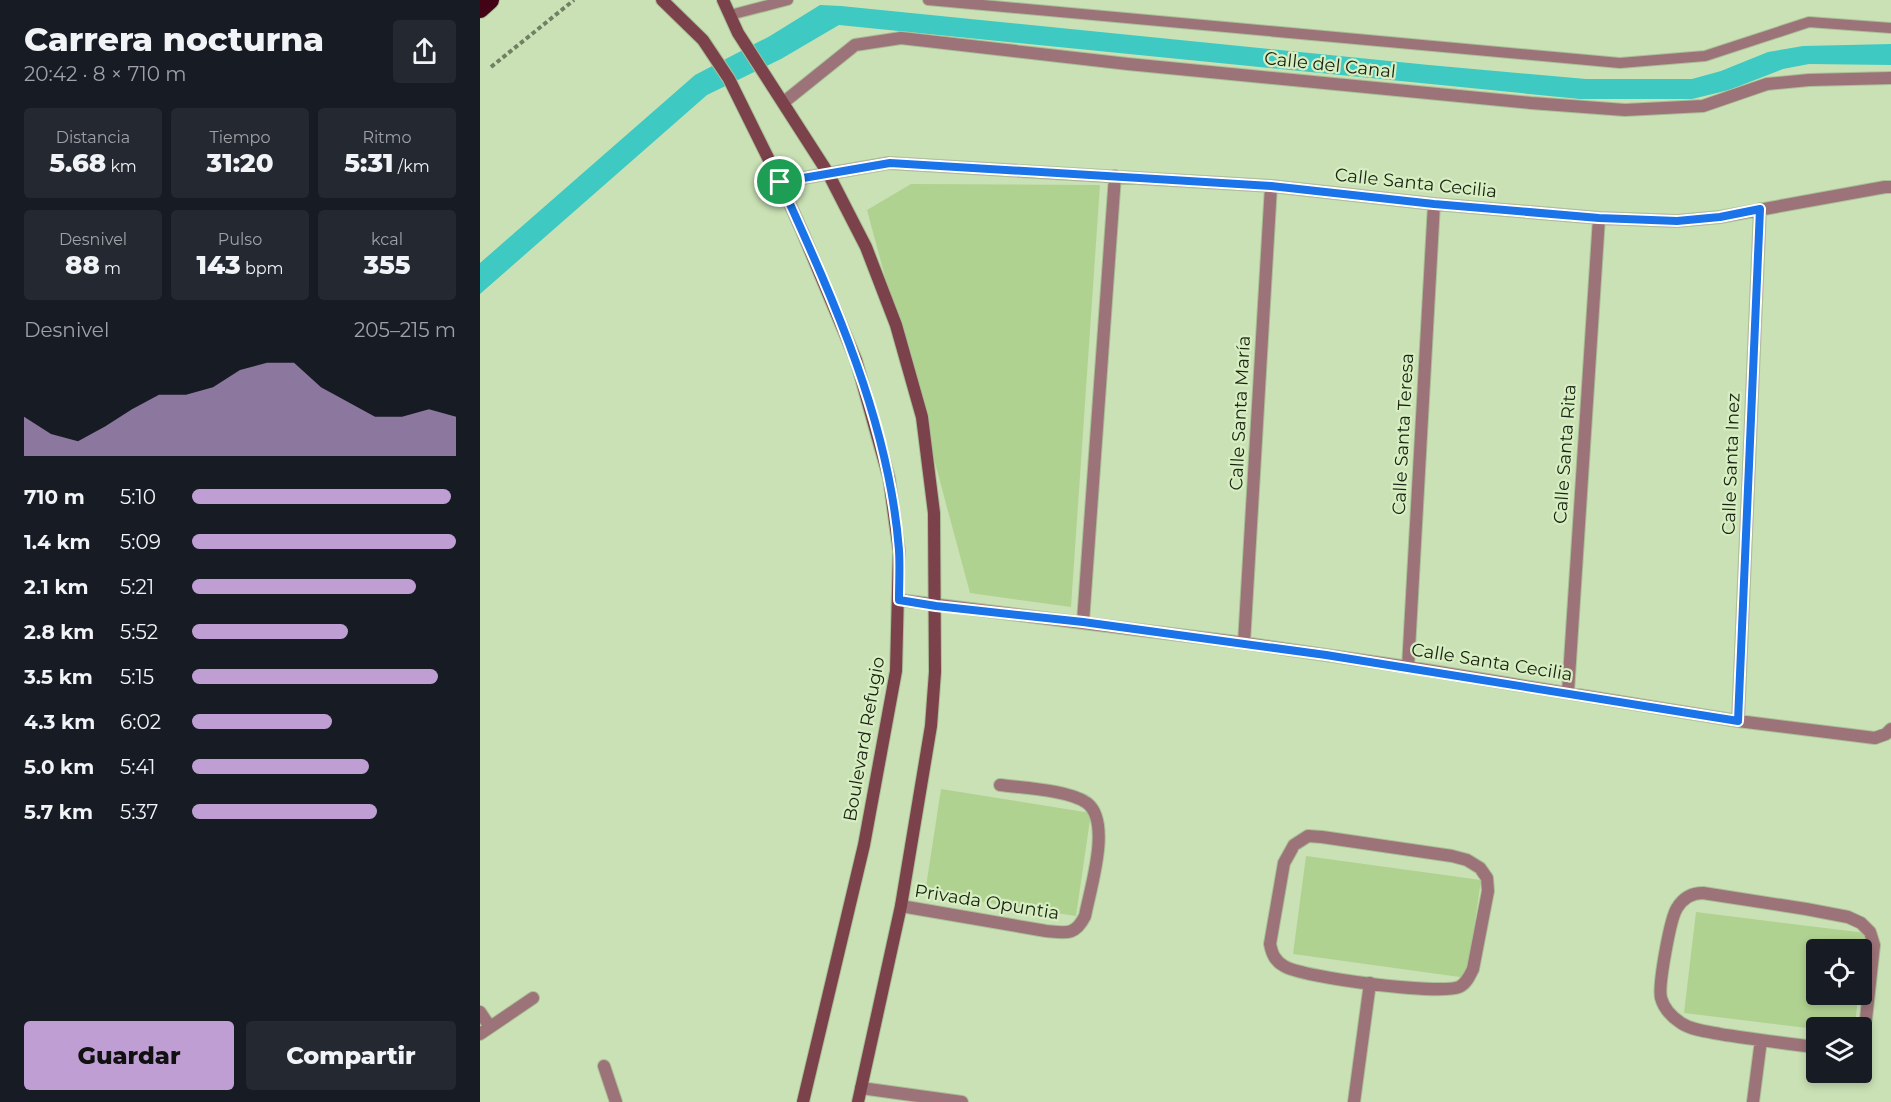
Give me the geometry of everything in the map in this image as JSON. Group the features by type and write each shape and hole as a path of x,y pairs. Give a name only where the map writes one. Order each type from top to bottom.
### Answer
{"highway":[{"path":"480,9 490,0"}],"street":[{"name":"Boulevard Refugio","path":"662,0 704,40 729,79 780,182 856,360 889,478 899,551 896,671 868,824 803,1102"},
{"path":"723,0 738,33 828,173 866,247 892,314 922,417 934,513 936,606 931,726 902,906 858,1102"},
{"name":"Calle del Canal","path":"784,102 855,45 902,38 1140,65 1625,110 1703,106 1767,84 1809,80 1891,78"},
{"name":"Calle Santa Cecilia","path":"780,182 890,163 1271,186 1434,204 1599,218 1677,221 1720,217 1885,187 1891,188"},
{"path":"1083,622 1115,176"},
{"name":"Calle Santa María","path":"1244,643 1271,186"},
{"name":"Calle Santa Teresa","path":"1408,667 1434,204"},
{"name":"Calle Santa Inez","path":"1738,721 1760,209"},
{"name":"Calle Santa Rita","path":"1568,692 1599,218"},
{"name":"Calle Santa Cecilia","path":"899,600 1244,643 1568,692 1738,721 1875,738 1886,734 1891,729"},
{"name":"Privada Opuntia","path":"902,906 1046,932 1068,933 1079,927 1085,916 1100,836 1097,816 1088,804 1066,795 1000,785"},
{"path":"1308,836 1452,856 1467,860 1480,868 1487,878 1488,891 1473,969 1468,980 1459,987 1442,990 1370,983 1297,972 1284,967 1272,955 1270,944 1284,863 1294,844 1308,836"},
{"path":"1806,1046 1703,1031 1682,1024 1668,1012 1661,999 1660,984 1672,922 1676,909 1685,898 1692,893 1703,893 1806,909 1848,917 1861,923 1870,932 1874,945 1866,1017"},
{"path":"1354,1102 1370,983"},
{"path":"480,1012 485,1030 533,998"},
{"path":"1753,1102 1761,1040"},
{"path":"604,1066 616,1102"},
{"path":"861,1088 962,1102"}],"lane":[{"path":"730,15 788,0"},
{"path":"928,0 1620,63 1705,56 1809,22 1891,28"}],"path":[{"path":"491,67 574,0"}],"green space":[{"path":"911,184 1100,185 1071,607 970,593 867,210"},
{"path":"941,789 1091,813 1076,916 925,893"},
{"path":"1306,856 1481,880 1467,978 1293,954"},
{"path":"1696,912 1866,933 1865,939 1806,939 1806,1005 1857,1005 1856,1017 1806,1017 1806,1028 1684,1013"}],"water":[{"path":"820,5 1586,79 1692,79 1721,71 1768,52 1803,46 1891,44 1891,65 1809,64 1783,69 1729,90 1692,99 1580,99 839,25 781,59 707,95 480,294 480,263 695,75 770,36"}],"route":[{"path":"890,163 1271,186 1434,204 1599,218 1677,221 1720,217 1760,209 1738,721 1408,667 1244,643 899,600 899,551 889,478 873,415 856,360 780,182 890,163"}]}
